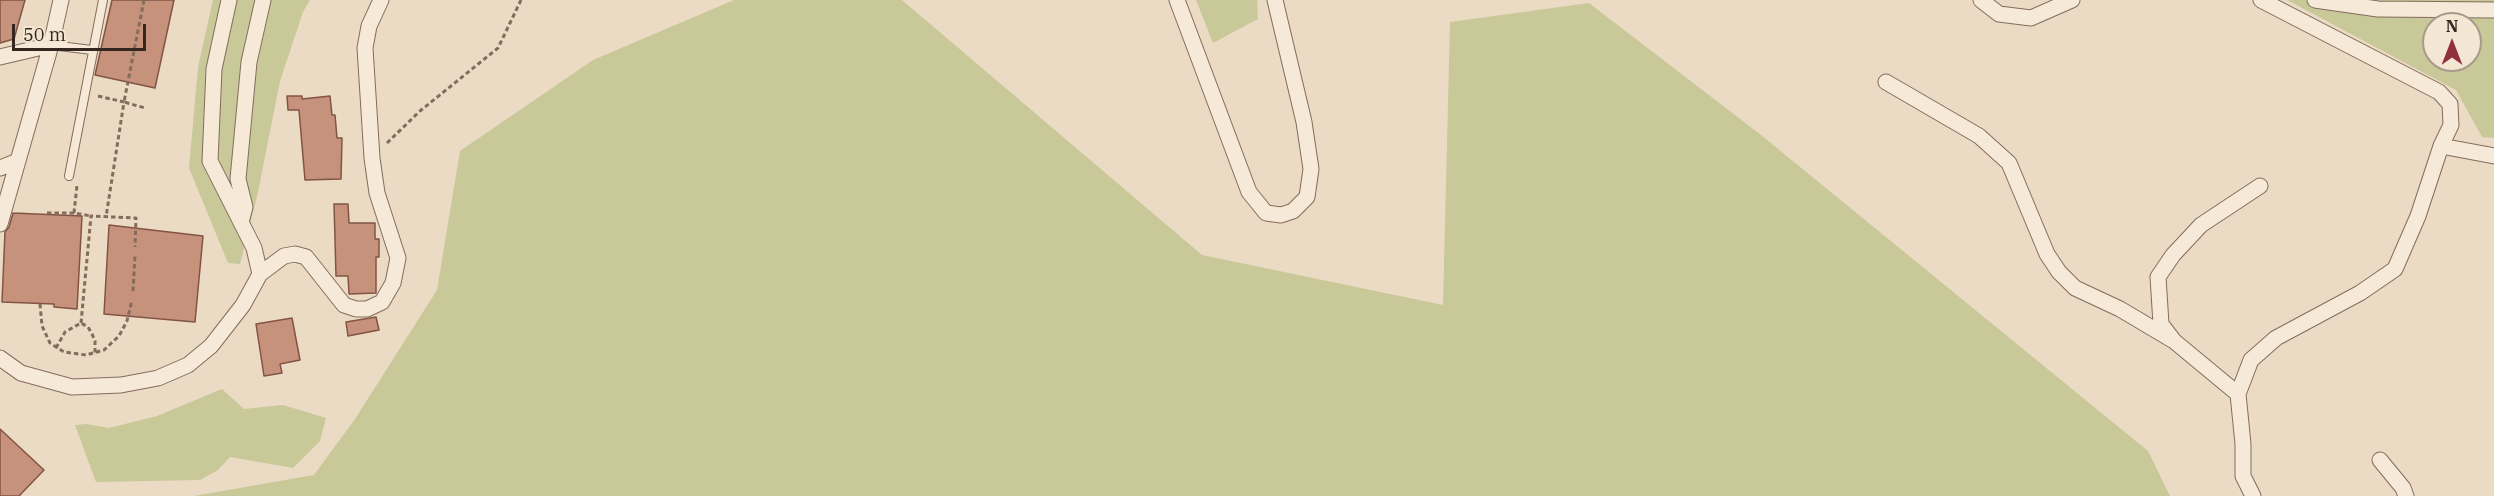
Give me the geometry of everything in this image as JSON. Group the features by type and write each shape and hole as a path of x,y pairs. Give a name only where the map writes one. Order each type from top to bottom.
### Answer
{"street":[{"path":"0,224 51,45 61,0"},
{"path":"229,0 214,69 210,161 254,248 260,274"},
{"path":"241,222 245,207 238,178 249,62 262,0"},
{"path":"0,358 21,373 52,384 72,387 121,385 158,378 188,365 211,346 243,305 260,274 284,255 295,254 306,257 344,305 356,309 367,309 382,302 393,283 398,258 377,193 372,158 365,48 369,26 381,0"},
{"path":"1177,0 1249,192 1266,213 1281,215 1293,211 1307,197 1311,169 1304,122 1275,0"},
{"path":"1981,0 1999,14 2031,18 2072,0"},
{"path":"2253,496 2243,476 2243,444 2238,394 2251,360 2276,338 2361,293 2395,269 2451,125 2450,104 2439,92 2261,0"},
{"path":"2315,0 2378,9 2494,10"},
{"path":"0,57 51,45"},
{"path":"1887,82 1979,136 2009,163 2047,254 2059,272 2075,288 2120,309 2174,341 2238,394"},
{"path":"2441,146 2494,156"},
{"path":"0,168 18,161"},
{"path":"2174,341 2161,324 2157,277 2201,225 2260,186"},
{"path":"2380,460 2403,488 2406,496"}],"lane":[{"path":"69,176 80,130 92,50 103,0"},
{"path":"51,45 92,50"}],"path":[{"path":"105,217 144,0"},
{"path":"372,158 420,111 498,48 521,0"},
{"path":"90,93 145,108"},
{"path":"47,213 74,213 136,219 135,247"},
{"path":"81,323 91,216"},
{"path":"133,291 135,256"},
{"path":"40,304 45,336 56,348 76,355 104,350 123,330 132,300"},
{"path":"56,348 65,332 73,325 81,323 88,327 95,340 95,353"}],"green space":[{"path":"213,0 310,0 303,12 280,81 258,192 240,264 228,263 189,168 198,67"},
{"path":"734,0 902,0 1202,255 1443,305 1450,22 1589,3 1761,135 2148,451 2170,496 194,496 314,475 355,419 437,290 460,151 593,60"},
{"path":"1196,0 1257,0 1258,19 1213,43"},
{"path":"2287,0 2494,0 2494,138 2482,137 2456,90 2422,72 2482,72 2482,12 2422,12 2422,72"},
{"path":"222,389 244,409 283,405 326,418 320,441 293,468 230,457 218,470 200,480 96,482 75,425 87,424 109,428 157,416"}],"building":[{"path":"0,0 25,0 14,39 0,43"},
{"path":"112,0 174,0 155,88 95,75"},
{"path":"287,96 302,96 302,99 330,96 332,115 335,115 337,138 342,138 341,179 305,180 299,110 288,110"},
{"path":"334,204 348,204 349,223 375,223 375,239 379,239 379,257 376,257 376,293 349,294 348,276 336,276"},
{"path":"13,213 82,216 77,309 54,307 54,304 2,302 5,232"},
{"path":"109,225 203,236 195,322 104,314"},
{"path":"376,317 379,330 348,336 346,322"},
{"path":"292,318 300,360 280,364 282,373 264,376 256,324"},
{"path":"0,429 44,470 19,496 0,496"}]}
